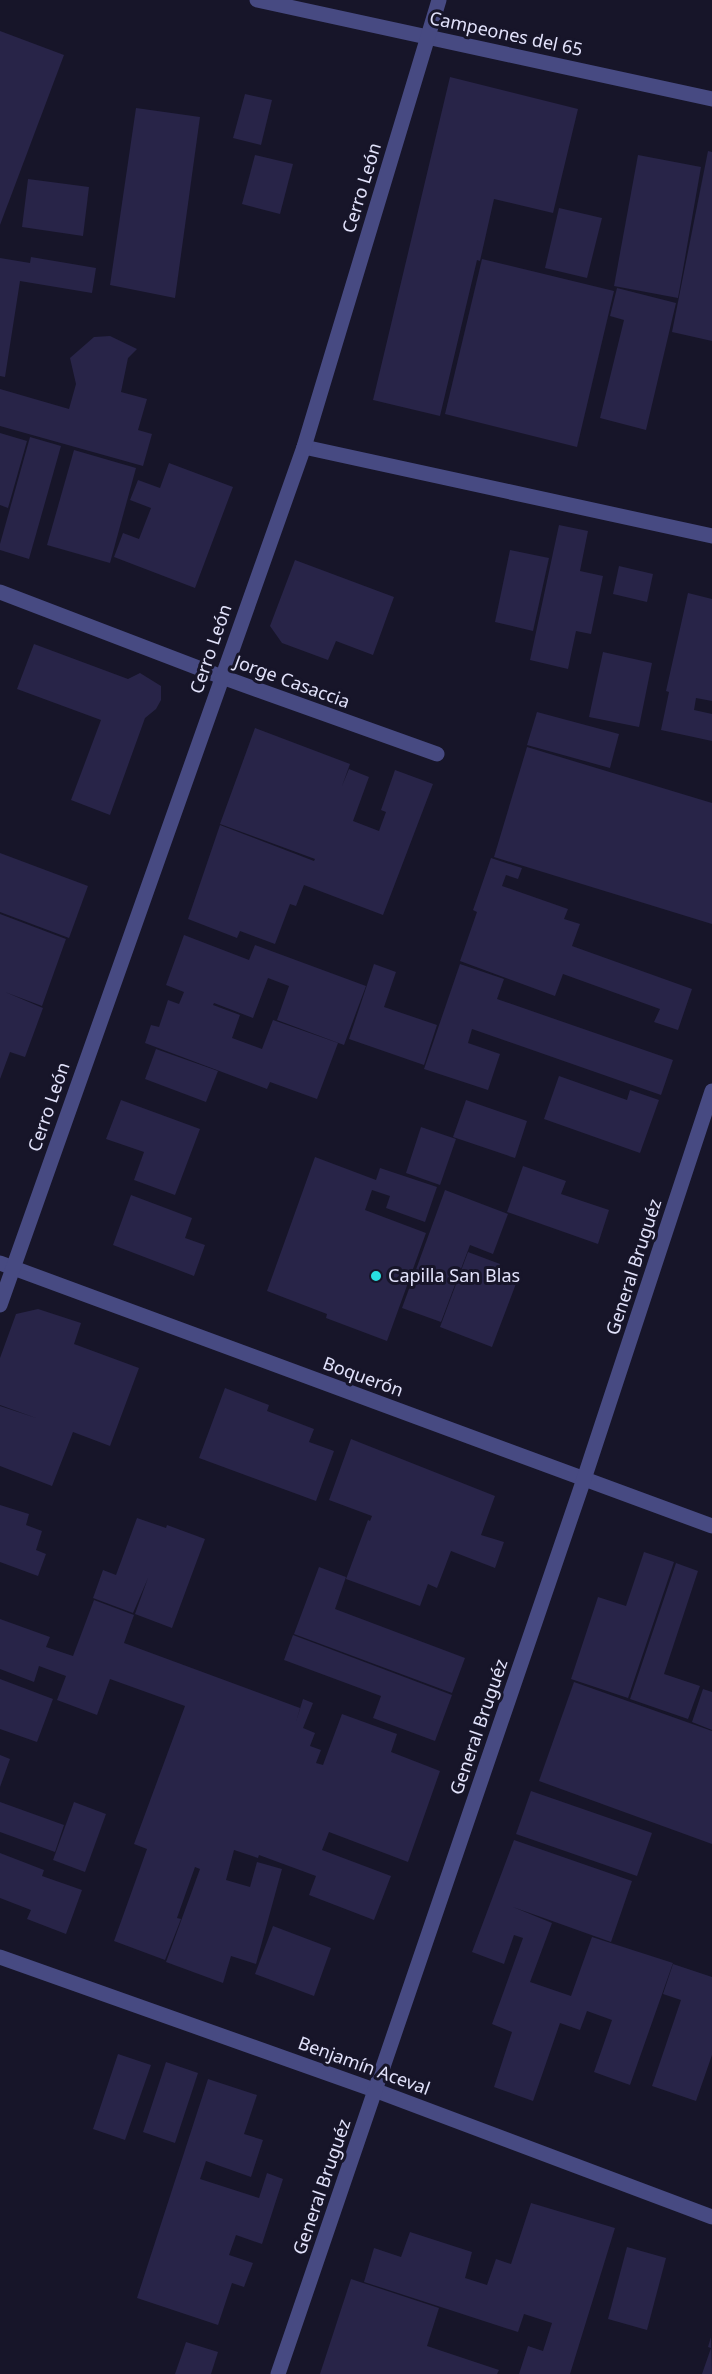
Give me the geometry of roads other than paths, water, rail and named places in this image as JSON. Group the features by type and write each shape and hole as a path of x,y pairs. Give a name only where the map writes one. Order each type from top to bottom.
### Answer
{"street":[{"name":"Campeones del 65","path":"257,0 712,99"},
{"name":"Cerro León","path":"0,1305 6,1266 304,447 439,0"},
{"path":"304,447 712,537"},
{"name":"Jorge Casaccia","path":"0,592 222,677 437,754"},
{"name":"General Bruguéz","path":"278,2374 584,1479 712,1091"},
{"name":"Boquerón","path":"6,1266 712,1526"},
{"name":"Benjamín Aceval","path":"0,1957 376,2091 712,2217"}],"place":[{"name":"Capilla San Blas","path":"376,1276"}]}
